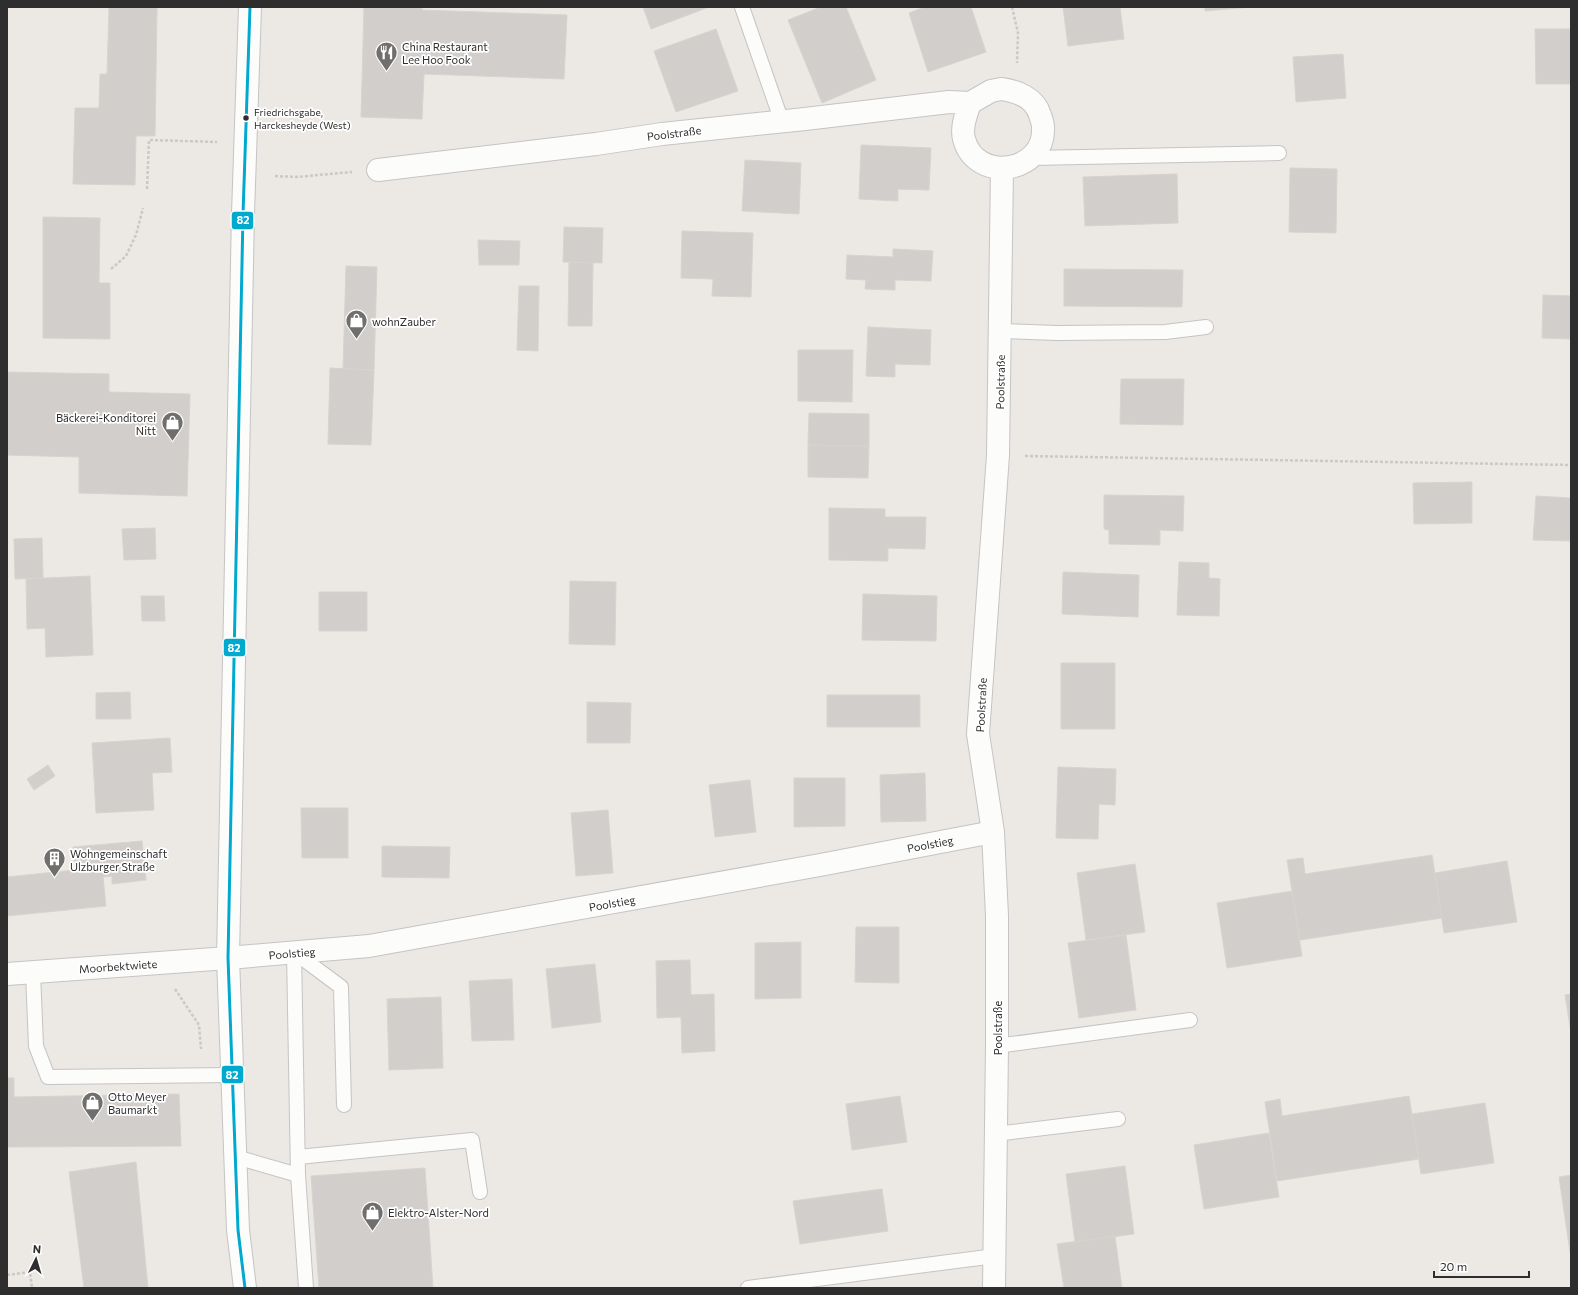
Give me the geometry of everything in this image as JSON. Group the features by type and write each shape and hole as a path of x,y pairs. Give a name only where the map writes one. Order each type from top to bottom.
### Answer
{"street":[{"path":"245,1288 238,1230 228,958 242,214 250,7"},
{"path":"1001,89 1012,90 1027,97 1038,111 1043,127 1040,144 1031,158 1016,167 1002,169 984,164 972,154 964,139 964,123 970,103 991,91 1001,89"},
{"name":"Poolstraße","path":"378,170 596,144 662,134 782,122 949,102 970,103"},
{"name":"Poolstraße","path":"994,1288 998,1046 997,916 993,832 978,734 998,455 1001,331 1002,169"},
{"name":"Poolstieg","path":"228,958 369,946 993,832"},
{"name":"Moorbektwiete","path":"7,974 228,958"}],"lane":[{"path":"742,7 782,122"},
{"path":"1031,158 1279,154"},
{"path":"1001,331 1057,333 1165,332 1206,327"},
{"path":"294,952 341,987 344,1105"},
{"path":"294,952 298,1175 306,1288"},
{"path":"33,972 36,1046 48,1077 232,1075"},
{"path":"998,1046 1190,1020"},
{"path":"996,1134 1118,1120"},
{"path":"298,1157 472,1140 480,1192"},
{"path":"236,1157 298,1175"},
{"path":"748,1288 994,1256"}],"path":[{"path":"1012,7 1018,33 1017,81 1012,90"},
{"path":"147,189 149,140 212,141 245,145"},
{"path":"275,176 296,177 378,170"},
{"path":"111,269 126,256 136,235 143,208"},
{"path":"998,455 1571,465"},
{"path":"7,1276 30,1272 32,1288"}],"building":[{"path":"109,7 157,7 155,136 136,136 135,185 73,184 75,108 99,108 100,74 107,74"},
{"path":"364,7 422,7 422,10 567,15 564,79 424,74 422,119 361,117"},
{"path":"643,7 709,7 651,29"},
{"path":"821,7 846,7 876,80 822,103 788,20"},
{"path":"925,7 971,7 986,52 928,72 909,13"},
{"path":"1063,7 1120,7 1124,39 1068,46"},
{"path":"1205,7 1251,7 1205,11"},
{"path":"716,29 738,91 676,112 654,51"},
{"path":"1535,29 1571,29 1571,84 1536,84"},
{"path":"1343,54 1346,98 1296,102 1293,57"},
{"path":"861,145 931,148 929,190 898,189 898,201 859,199"},
{"path":"745,160 801,163 799,214 742,211"},
{"path":"1290,168 1337,169 1336,233 1289,232"},
{"path":"1177,174 1178,223 1085,226 1083,177"},
{"path":"43,217 100,218 99,283 110,283 110,339 43,338"},
{"path":"564,227 603,228 602,263 563,262"},
{"path":"682,231 753,233 751,297 712,296 713,279 681,278"},
{"path":"478,240 520,241 519,265 479,265"},
{"path":"893,249 933,251 931,281 895,280 895,290 865,289 866,280 846,279 847,255 893,257"},
{"path":"569,262 593,263 592,326 568,326"},
{"path":"346,266 377,267 374,370 343,369"},
{"path":"1064,269 1183,270 1182,307 1064,306"},
{"path":"519,286 539,286 538,351 517,350"},
{"path":"1543,295 1571,296 1571,339 1542,338"},
{"path":"868,327 931,330 930,365 895,364 895,377 866,376"},
{"path":"798,350 853,350 852,402 798,401"},
{"path":"330,368 374,370 371,445 328,444"},
{"path":"7,372 109,374 109,392 190,394 187,496 79,493 79,457 7,455"},
{"path":"1121,379 1184,379 1183,425 1120,424"},
{"path":"809,413 869,414 869,446 808,445"},
{"path":"808,445 869,446 868,478 808,477"},
{"path":"1472,482 1472,523 1414,524 1413,483"},
{"path":"1104,495 1184,496 1183,531 1160,530 1160,545 1109,544 1109,530 1104,529"},
{"path":"1536,496 1571,498 1571,541 1533,540"},
{"path":"829,508 885,509 885,517 926,517 925,549 888,548 888,561 829,560"},
{"path":"155,528 156,559 124,560 122,529"},
{"path":"42,538 43,578 15,579 14,539"},
{"path":"1179,562 1209,563 1209,578 1220,579 1219,616 1177,615"},
{"path":"1063,572 1139,575 1138,617 1062,614"},
{"path":"90,576 93,655 46,657 45,628 27,629 26,579"},
{"path":"570,581 616,582 615,645 569,644"},
{"path":"319,592 367,592 367,631 319,631"},
{"path":"863,594 937,596 936,641 862,640"},
{"path":"141,596 164,596 165,621 142,621"},
{"path":"1061,663 1115,663 1115,729 1061,729"},
{"path":"130,692 131,719 96,719 96,693"},
{"path":"827,695 920,695 920,727 827,727"},
{"path":"587,702 631,703 630,743 587,743"},
{"path":"170,738 172,772 152,773 154,810 96,813 92,743"},
{"path":"48,765 55,776 34,790 27,779"},
{"path":"1058,767 1116,769 1115,805 1099,804 1098,839 1056,838"},
{"path":"925,773 926,821 881,822 880,775"},
{"path":"794,778 845,778 845,826 794,827"},
{"path":"750,780 756,832 715,837 709,785"},
{"path":"301,808 348,808 348,858 302,858"},
{"path":"608,810 613,873 576,876 571,813"},
{"name":"Wohngemeinschaft Ulzburger Straße","path":"142,841 146,880 112,884 112,876 103,877 106,906 7,916 7,877 75,870 73,847"},
{"path":"382,846 450,847 449,878 382,877"},
{"path":"1432,855 1442,918 1300,940 1287,860 1303,858 1305,874"},
{"path":"1507,861 1517,922 1444,933 1435,873"},
{"path":"1135,864 1145,932 1086,940 1077,873"},
{"path":"1292,891 1302,956 1227,968 1217,903"},
{"path":"856,927 899,927 899,983 855,982"},
{"path":"1126,935 1136,1010 1079,1018 1068,943"},
{"path":"801,942 801,998 755,999 755,943"},
{"path":"690,960 691,995 714,994 715,1051 682,1053 681,1017 657,1018 656,961"},
{"path":"595,964 601,1022 552,1028 546,969"},
{"path":"512,979 514,1040 472,1041 469,981"},
{"path":"1571,994 1571,1033 1565,995"},
{"path":"441,997 443,1068 389,1070 387,999"},
{"name":"Otto Meyer Baumarkt","path":"7,1078 14,1078 14,1097 179,1094 181,1146 7,1147"},
{"path":"900,1096 907,1142 852,1150 846,1104"},
{"path":"1409,1096 1419,1159 1277,1181 1265,1102 1280,1099 1282,1116"},
{"path":"1485,1103 1494,1163 1421,1174 1412,1114"},
{"path":"1269,1133 1279,1197 1204,1209 1194,1145"},
{"path":"136,1162 148,1288 84,1288 69,1172"},
{"path":"1125,1166 1134,1234 1075,1242 1066,1174"},
{"name":"Elektro-Alster-Nord","path":"425,1168 433,1288 319,1288 311,1176"},
{"path":"1571,1175 1571,1252 1570,1252 1559,1177"},
{"path":"882,1189 888,1231 800,1244 793,1201"},
{"path":"1115,1236 1122,1288 1064,1288 1057,1244"}],"transit line":[{"name":"82","path":"245,1288 238,1230 228,958 243,214 250,7"}],"place":[{"name":"China Restaurant Lee Hoo Fook","path":"386,72"},
{"name":"Friedrichsgabe, Harckesheyde (West)","path":"246,118"},
{"name":"wohnZauber","path":"356,340"},
{"name":"Bäckerei-Konditorei Nitt","path":"172,442"},
{"name":"Wohngemeinschaft Ulzburger Straße","path":"55,878"},
{"name":"Otto Meyer Baumarkt","path":"93,1122"},
{"name":"Elektro-Alster-Nord","path":"372,1232"}]}
